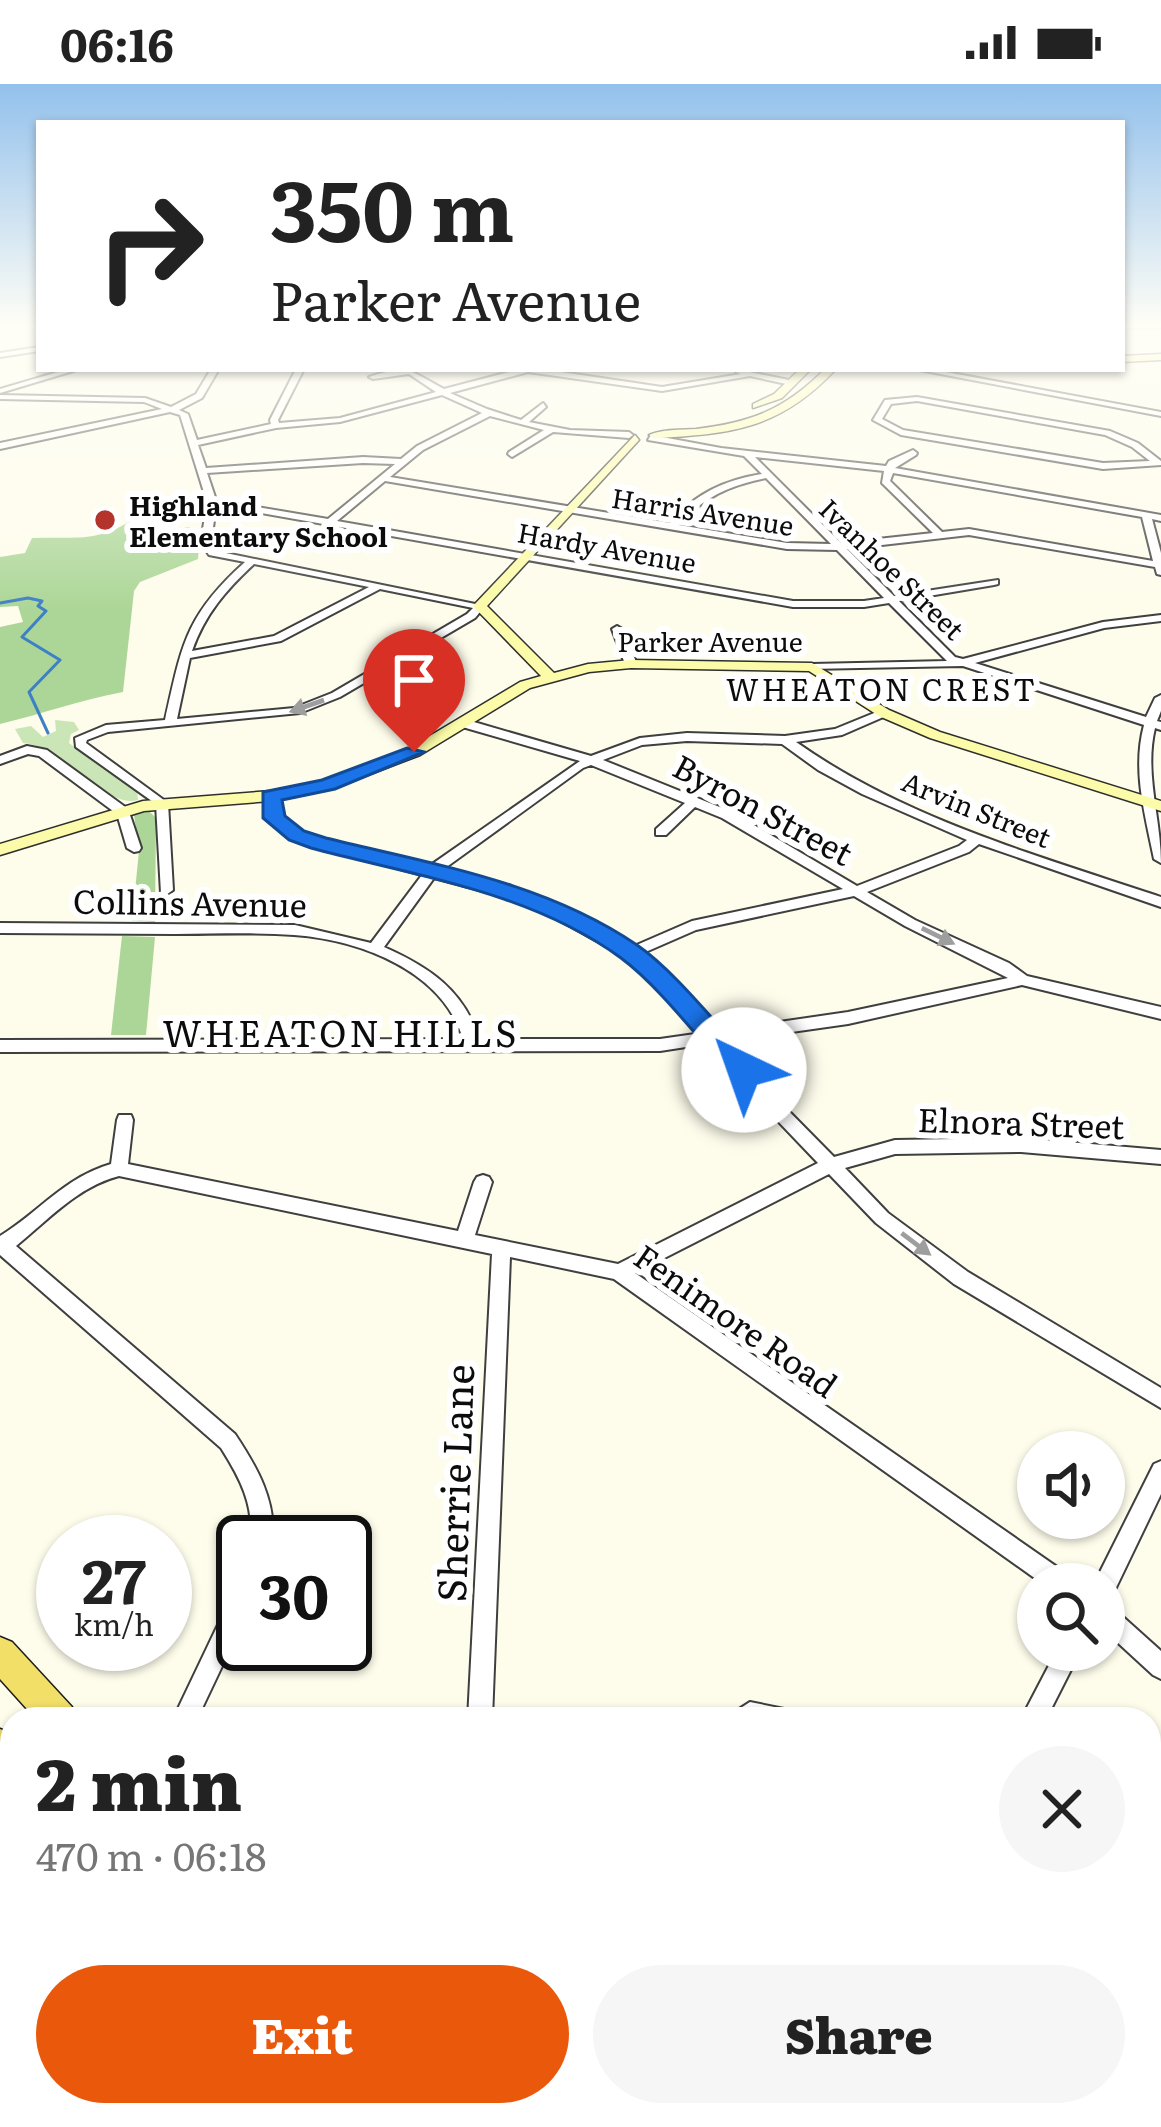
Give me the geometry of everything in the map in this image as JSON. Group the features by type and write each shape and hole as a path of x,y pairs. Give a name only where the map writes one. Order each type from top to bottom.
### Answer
{"main road":[{"path":"0,1654 48,1707"}],"street":[{"path":"0,446 119,420"},
{"path":"188,420 212,502 208,549 251,562 480,606 549,676"},
{"path":"274,420 276,426"},
{"path":"196,442 276,426 336,420"},
{"path":"332,520 401,462 476,420"},
{"path":"514,420 552,429 652,435 747,454 889,469 1161,518"},
{"path":"652,435 707,420"},
{"path":"672,439 742,420"},
{"path":"879,420 901,432 1090,464 1159,464"},
{"path":"1040,420 1099,431 1134,444 1159,464"},
{"path":"512,454 552,429"},
{"path":"166,890 162,803 80,744 81,738 106,728 259,718 313,705 452,628 480,606 630,434"},
{"path":"889,469 913,453"},
{"name":"Ivanhoe Street","path":"747,454 836,548 958,664"},
{"path":"204,471 363,460 401,462"},
{"path":"889,469 888,488 937,532"},
{"path":"672,526 701,494 766,476"},
{"name":"Harris Avenue","path":"382,478 788,547 836,548 937,532 994,535 1160,569"},
{"name":"Hardy Avenue","path":"212,502 793,604 890,600 994,582"},
{"path":"1146,515 1160,569"},
{"path":"170,722 188,636 202,611 251,562"},
{"path":"186,655 277,639 377,587"},
{"name":"Parker Avenue","path":"0,850 162,803 271,796 374,770 506,694 549,676 631,664 958,664 1103,626 1161,618"},
{"path":"617,629 631,664"},
{"path":"958,664 1154,724"},
{"path":"812,667 884,713 935,735 1155,804"},
{"path":"1161,698 1142,761 1155,804 1161,859"},
{"path":"376,946 432,872 591,760 640,742 687,737 785,740 838,732 884,713"},
{"name":"Byron Street","path":"463,722 591,760 694,800 1022,980"},
{"name":"Arvin Street","path":"785,740 876,793 977,839 1161,902"},
{"path":"0,760 33,749 123,812 134,848"},
{"path":"271,796 274,818 296,836 533,900 632,953 882,1218 961,1278 1161,1399"},
{"path":"661,832 694,800"},
{"path":"632,953 692,926 856,890 964,849 977,839"},
{"name":"Collins Avenue","path":"0,928 295,930 376,946 450,998 470,1024 473,1045"},
{"path":"0,1046 624,1046 715,1039 848,1018 1022,980 1161,1013"},
{"path":"125,1120 119,1169 98,1172 2,1245 228,1441 247,1468 259,1515"},
{"name":"Elnora Street","path":"619,1272 831,1166 895,1147 956,1144 1161,1157"},
{"name":"Fenimore Road","path":"119,1169 619,1272 1032,1563"},
{"path":"464,1242 483,1181"},
{"name":"Sherrie Lane","path":"481,1707 501,1250"},
{"path":"1116,1563 1161,1472"},
{"path":"1125,1634 1161,1667"},
{"path":"191,1707 216,1654"},
{"path":"1040,1707 1058,1671"}],"green space":[{"path":"135,518 149,518 160,528 190,527 200,536 198,559 140,582 134,591 123,692 0,724 0,627 23,622 18,606 0,607 0,557 25,553 32,538 97,535"},
{"path":"55,720 74,722 79,730 71,734 69,743 137,791 138,800 125,800 97,787 53,754 23,743 15,729 31,726 43,737 56,731"},
{"path":"149,811 156,818 155,922 132,921 139,851 134,815"},
{"path":"122,936 155,937 146,1035 111,1035"}],"waterway":[{"path":"0,603 28,598 42,601 38,606 46,611 22,637 60,660 29,692 48,733"}],"place":[{"name":"Highland Elementary School","path":"105,520"}],"district":[{"name":"WHEATON CREST","path":"882,688"},
{"name":"WHEATON HILLS","path":"341,1031"}],"route":[{"path":"414,752 328,785 271,796 274,818 296,836 319,844 487,885 565,915 632,953 744,1070"}]}
